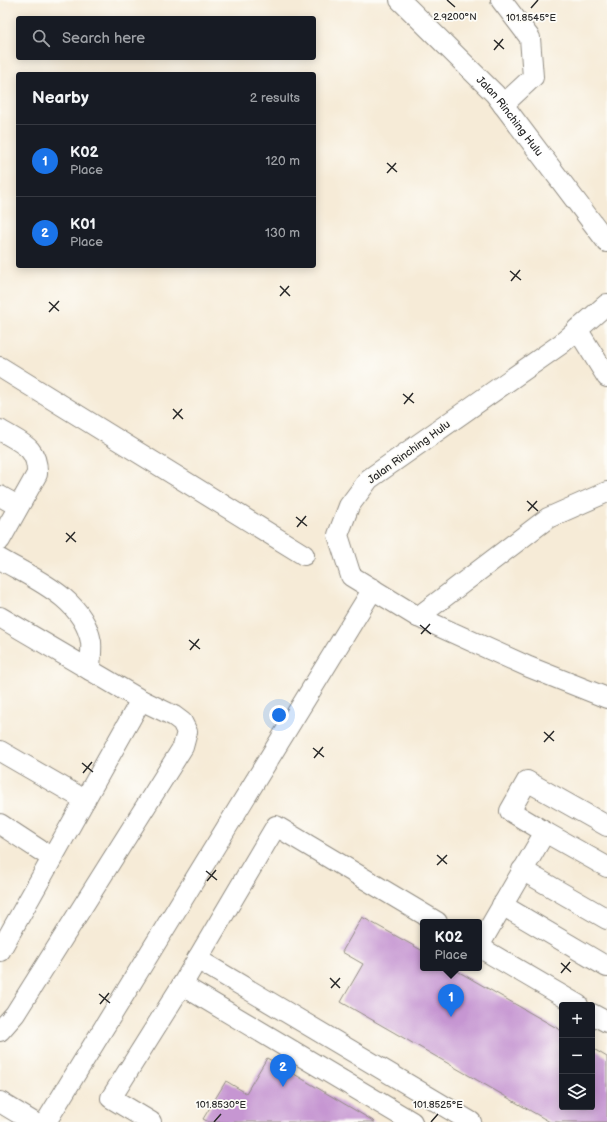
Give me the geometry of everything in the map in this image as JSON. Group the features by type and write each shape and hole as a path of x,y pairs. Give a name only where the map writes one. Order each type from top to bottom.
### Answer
{"street":[{"name":"Jalan Rinching Hulu","path":"400,0 495,94 607,242"},
{"path":"500,0 530,38 533,77 503,105"},
{"name":"Jalan Rinching Hulu","path":"607,304 561,344 369,479 349,506 338,535 351,576 418,617 529,667 607,698"},
{"path":"577,329 607,377"},
{"path":"0,367 304,555"},
{"path":"0,430 30,448 37,462 37,474 0,540"},
{"path":"418,617 548,518 607,492"},
{"path":"0,496 18,506"},
{"path":"0,559 62,596 75,608 84,621 91,642 90,670"},
{"path":"46,1122 373,589"},
{"path":"0,617 141,700 174,716 182,722 187,732 183,747 7,1010 0,1031"},
{"path":"0,951 141,700"},
{"path":"0,751 85,800"},
{"path":"607,826 527,781 510,811 607,867"},
{"path":"0,824 52,858"},
{"path":"151,1122 111,1098 182,985 276,826 433,919"},
{"path":"482,941 545,832"},
{"path":"522,870 607,920"},
{"path":"502,905 607,967"},
{"path":"482,948 573,1002"},
{"path":"197,959 470,1122"},
{"path":"182,985 412,1122"},
{"path":"595,1016 607,1022"},
{"path":"0,1102 33,1122"}],"building":[{"path":"362,917 420,949 420,971 457,971 559,1029 559,1110 595,1110 595,1050 607,1057 607,1122 550,1122 341,1002 363,964 342,952"},
{"path":"267,1058 375,1122 209,1122 203,1119 226,1081 246,1093"}],"place":[{"name":"K02","path":"451,1017"},
{"name":"K01","path":"283,1087"}]}
